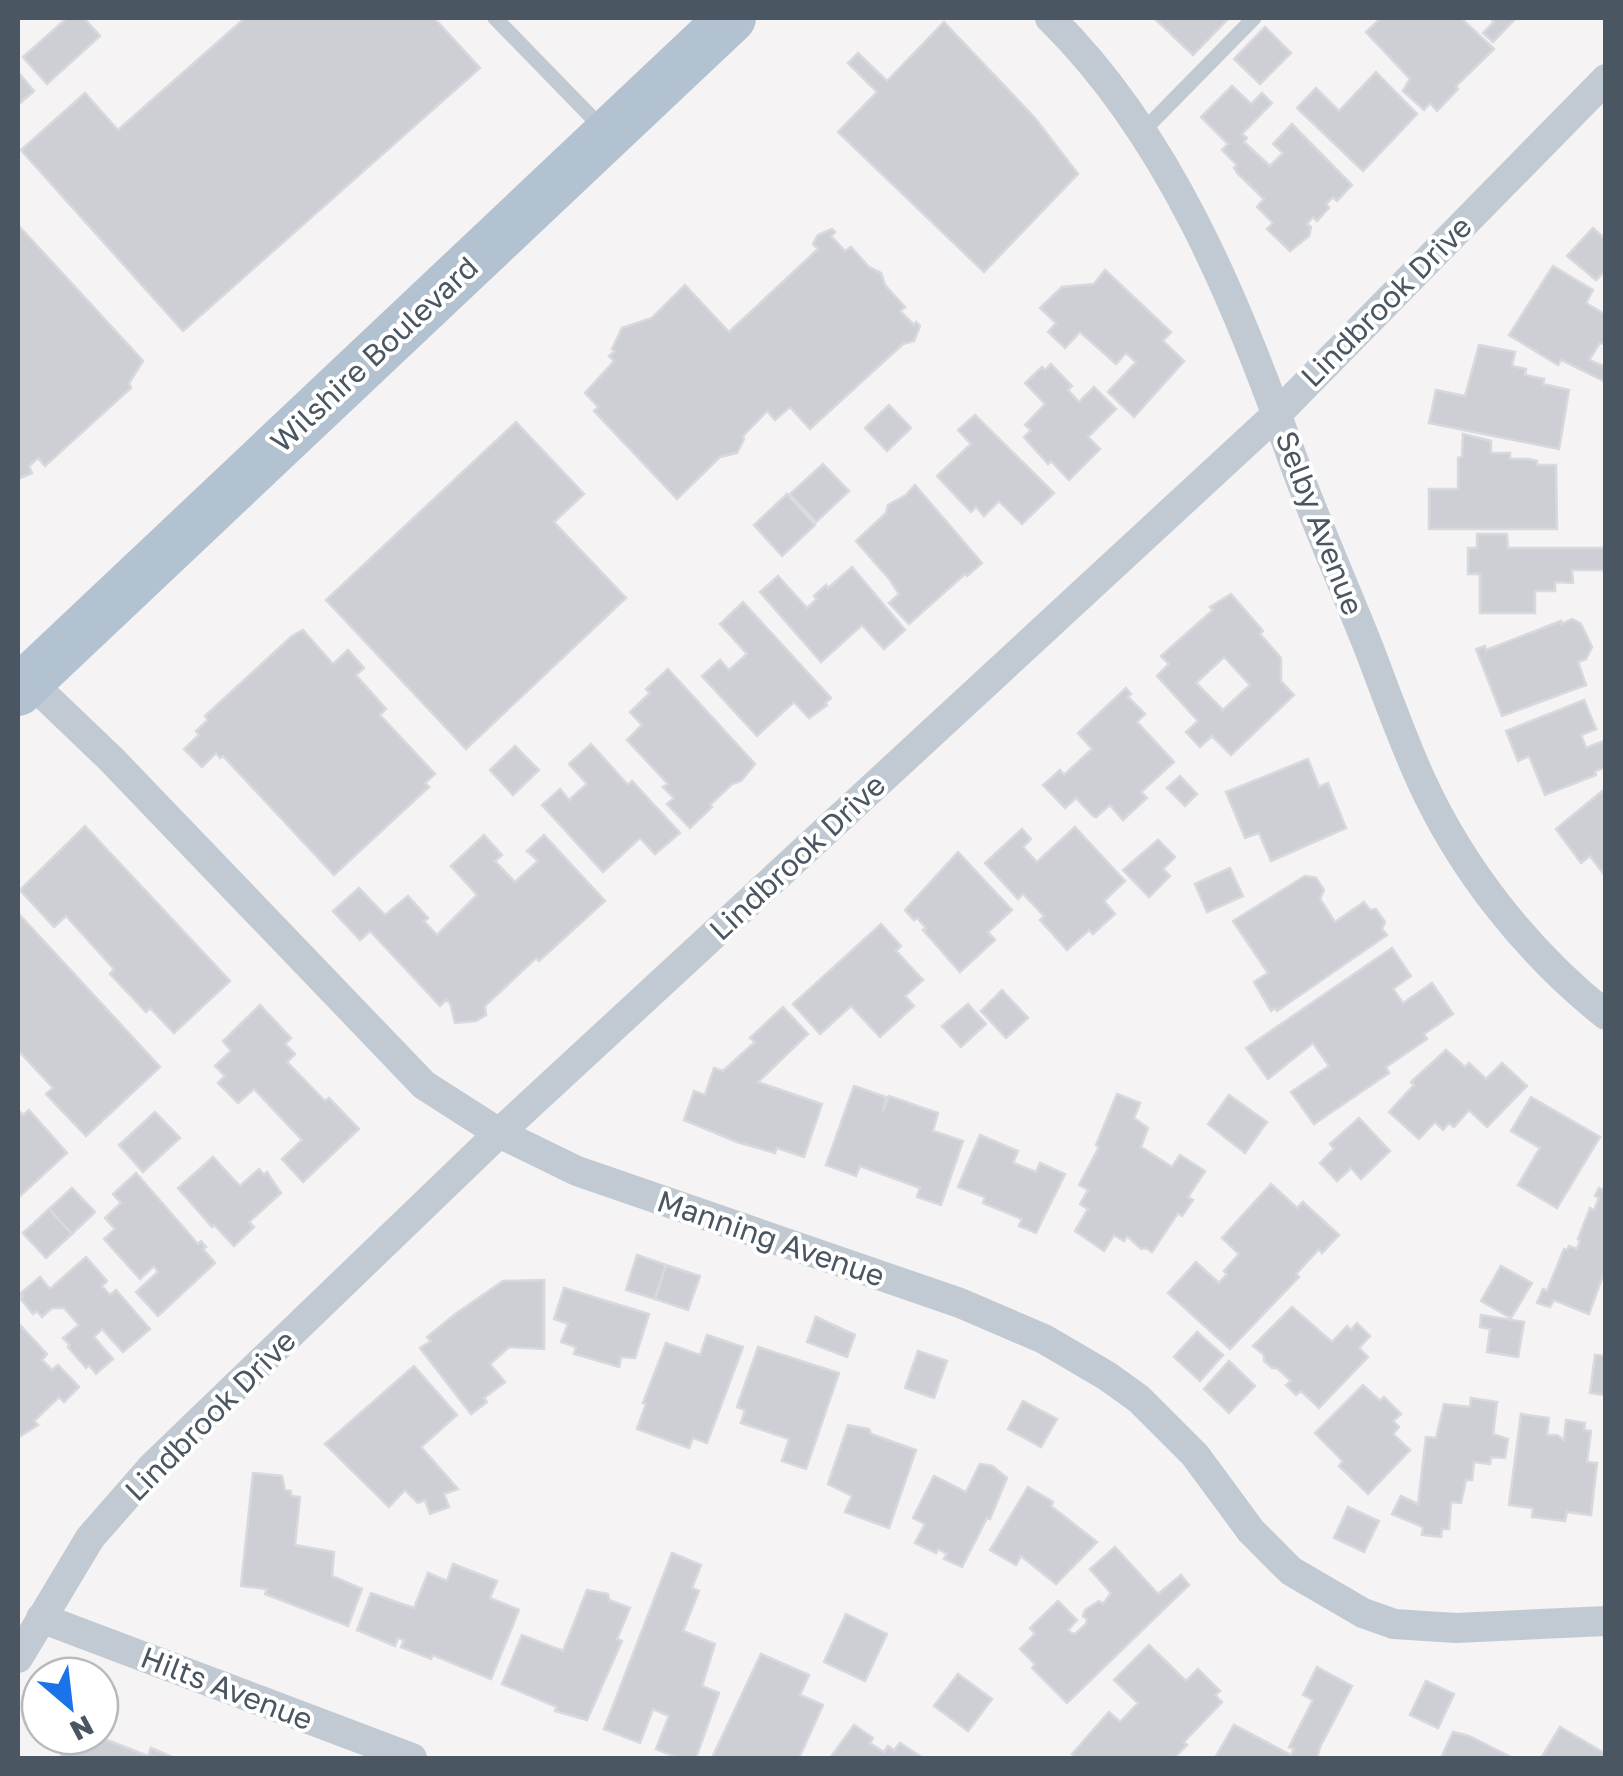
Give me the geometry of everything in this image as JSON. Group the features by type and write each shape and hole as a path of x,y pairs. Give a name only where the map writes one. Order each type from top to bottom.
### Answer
{"main road":[{"name":"Wilshire Boulevard","path":"21,680 730,18"}],"street":[{"name":"Selby Avenue","path":"1050,18 1085,52 1143,132 1216,268 1278,413 1421,780 1459,852 1510,920 1565,982 1606,1015"},
{"name":"Lindbrook Drive","path":"18,1658 90,1538 152,1467 499,1133 1278,413 1606,79"},
{"name":"Manning Avenue","path":"21,680 111,759 424,1085 499,1133 576,1171 960,1304 1044,1339 1139,1399 1195,1454 1251,1532 1291,1571 1363,1614 1394,1624 1456,1628 1606,1621"},
{"name":"Hilts Avenue","path":"41,1618 412,1758"}],"lane":[{"path":"495,18 608,134"},
{"path":"1143,132 1254,18"}],"building":[{"path":"67,18 84,18 100,36 47,84 23,57"},
{"path":"245,18 434,18 480,68 183,331 21,150 85,93 118,130"},
{"path":"1154,18 1229,18 1193,55"},
{"path":"1381,18 1461,18 1494,49 1437,111 1430,103 1424,110 1403,91 1410,79 1366,32"},
{"path":"1490,18 1516,18 1493,42 1483,33 1494,22"},
{"path":"944,22 1035,118 1078,174 984,272 838,132 877,92 848,63 858,53 887,81"},
{"path":"1265,27 1291,53 1260,84 1234,59"},
{"path":"18,72 34,91 18,105"},
{"path":"1376,72 1417,114 1363,171 1297,108 1316,88 1339,111"},
{"path":"1232,86 1251,104 1262,93 1272,103 1242,134 1247,138 1244,142 1270,166 1283,153 1273,144 1292,124 1352,185 1337,201 1333,197 1326,204 1329,208 1317,221 1313,217 1307,224 1311,227 1309,236 1290,251 1267,229 1273,223 1257,207 1264,199 1238,174 1234,168 1237,165 1222,150 1228,144 1201,117"},
{"path":"18,225 143,361 129,383 131,388 45,466 38,458 29,466 32,473 18,479"},
{"path":"1593,228 1606,240 1606,276 1603,273 1596,280 1567,256"},
{"path":"832,229 835,232 831,236 845,251 851,247 869,267 881,273 885,285 905,307 900,311 920,326 914,341 903,344 810,429 790,407 775,420 767,411 743,436 737,453 720,457 677,499 594,411 598,407 585,393 614,361 609,356 615,351 612,349 622,328 652,318 685,285 729,332 818,249 813,244 818,235"},
{"path":"1553,266 1593,290 1586,303 1606,315 1606,344 1600,343 1589,360 1606,367 1606,382 1561,360 1558,365 1509,335"},
{"path":"1105,270 1171,332 1163,341 1184,361 1134,417 1108,392 1136,362 1126,353 1116,364 1080,332 1065,348 1048,332 1056,323 1040,308 1062,287 1094,284"},
{"path":"1479,345 1515,352 1512,366 1526,369 1525,375 1544,379 1543,384 1569,390 1559,449 1429,423 1436,390 1465,396"},
{"path":"1051,364 1072,386 1068,390 1079,402 1094,387 1116,409 1088,437 1100,449 1069,480 1024,437 1031,430 1025,425 1045,404 1025,383"},
{"path":"889,405 911,428 887,451 865,428"},
{"path":"975,415 1054,493 1022,524 999,501 984,516 976,507 971,512 937,476 971,444 958,430"},
{"path":"516,422 584,494 554,522 626,598 466,749 326,600"},
{"path":"1463,434 1491,441 1491,453 1510,453 1510,459 1529,459 1537,461 1537,465 1556,465 1557,529 1429,529 1429,489 1458,489"},
{"path":"823,464 849,491 816,522 790,494"},
{"path":"915,485 982,563 909,624 889,603 899,594 856,541 886,513 888,505"},
{"path":"787,494 815,525 782,556 754,525"},
{"path":"1477,534 1507,534 1508,548 1606,548 1606,570 1572,570 1573,583 1555,582 1555,591 1535,591 1535,613 1480,613 1480,574 1468,574 1468,548 1477,548"},
{"path":"852,567 905,630 884,649 862,625 821,662 760,592 778,576 807,608 826,585 828,588"},
{"path":"1231,594 1281,658 1281,681 1294,695 1231,755 1212,736 1200,747 1186,732 1198,721 1157,676 1169,664 1161,656 1213,610 1210,607","holes":["1224,657 1250,685 1223,710 1196,683"]},
{"path":"743,602 831,698 809,718 794,702 757,736 702,676 720,660 729,670 747,654 720,624"},
{"path":"1572,619 1581,624 1592,647 1586,659 1578,662 1586,685 1502,716 1476,649 1485,646 1486,650"},
{"path":"303,630 333,664 348,650 364,668 356,675 386,709 380,715 435,774 425,783 429,787 334,875 223,756 220,758 216,753 202,767 184,749 199,735 196,731 208,720 205,716"},
{"path":"668,669 755,764 690,828 667,804 674,798 663,787 668,784 627,740 642,725 630,712 650,693 646,689"},
{"path":"1126,688 1131,694 1128,697 1145,714 1137,722 1174,762 1141,792 1147,798 1123,820 1110,805 1096,817 1076,798 1065,808 1043,785 1060,770 1064,775 1092,749 1078,733"},
{"path":"1584,700 1596,729 1581,735 1586,748 1606,740 1606,767 1595,771 1596,775 1545,795 1529,756 1518,761 1506,731"},
{"path":"591,744 680,833 655,854 640,838 603,872 542,805 560,789 569,800 587,784 569,764"},
{"path":"515,746 539,770 513,795 490,770"},
{"path":"1308,759 1319,787 1328,783 1346,828 1271,861 1259,833 1245,838 1226,792"},
{"path":"1180,776 1197,794 1185,806 1167,788"},
{"path":"1606,788 1606,877 1590,856 1581,863 1556,829"},
{"path":"85,826 230,981 174,1033 150,1008 146,1012 110,974 114,969 66,916 54,927 20,890"},
{"path":"1075,827 1125,881 1104,901 1115,914 1067,950 1040,920 1044,916 1023,894 1018,899 985,863 1022,829 1031,839 1023,847 1037,862"},
{"path":"484,835 502,855 495,861 515,882 538,861 527,851 544,835 605,901 485,1006 486,1015 476,1021 455,1023 450,1003 446,1000 440,1006 370,931 360,940 333,911 359,888 385,915 408,896 437,935 477,895 451,866"},
{"path":"1158,840 1175,857 1163,869 1170,876 1149,897 1123,870"},
{"path":"958,852 1012,910 988,932 995,940 960,972 923,930 926,928 905,910"},
{"path":"1230,868 1243,896 1207,912 1195,884"},
{"path":"1305,876 1316,878 1324,890 1320,899 1335,922 1364,902 1370,910 1376,909 1385,922 1382,929 1387,935 1277,1011 1271,1011 1254,982 1268,973 1233,921"},
{"path":"18,913 160,1067 86,1136 46,1094 53,1088 18,1050"},
{"path":"881,924 901,946 896,951 923,980 905,996 914,1006 880,1037 851,1006 820,1034 793,1004"},
{"path":"1392,948 1411,976 1393,989 1403,1003 1432,983 1453,1014 1424,1034 1427,1039 1386,1067 1389,1073 1314,1124 1291,1092 1329,1066 1313,1043 1268,1079 1246,1048"},
{"path":"1002,990 1028,1018 1006,1038 981,1011"},
{"path":"968,1004 986,1024 961,1047 942,1026"},
{"path":"260,1005 291,1038 285,1044 295,1054 287,1062 359,1129 303,1182 282,1159 302,1140 254,1089 238,1103 218,1083 225,1076 215,1066 231,1051 223,1041"},
{"path":"783,1007 808,1034 758,1082 822,1104 804,1157 737,1142 684,1120 694,1091 705,1095 714,1068 723,1071 755,1042 750,1038"},
{"path":"1446,1050 1486,1079 1502,1063 1527,1086 1487,1127 1469,1110 1454,1127 1449,1123 1443,1130 1435,1122 1419,1139 1389,1112 1414,1085 1411,1082"},
{"path":"854,1086 886,1097 883,1111 889,1096 938,1113 933,1131 963,1141 941,1205 917,1197 920,1188 860,1166 856,1176 826,1165"},
{"path":"1117,1094 1140,1103 1134,1118 1148,1128 1141,1147 1172,1167 1180,1155 1205,1171 1188,1197 1193,1200 1182,1216 1178,1213 1152,1252 1141,1249 1127,1236 1124,1241 1114,1235 1104,1251 1075,1231 1088,1209 1080,1204 1088,1190 1079,1185 1099,1147 1096,1145"},
{"path":"1229,1095 1267,1122 1245,1153 1208,1124"},
{"path":"1531,1097 1600,1137 1557,1208 1518,1185 1540,1148 1511,1131"},
{"path":"18,1110 23,1115 29,1110 67,1153 18,1198"},
{"path":"155,1112 180,1138 143,1172 119,1145"},
{"path":"1359,1118 1390,1151 1361,1179 1351,1168 1337,1181 1320,1163 1334,1149 1330,1144"},
{"path":"980,1135 1018,1151 1013,1163 1036,1172 1040,1163 1065,1174 1036,1233 1019,1226 1022,1219 983,1203 985,1197 958,1187"},
{"path":"213,1157 240,1186 259,1169 264,1175 267,1172 281,1193 249,1222 254,1227 234,1246 178,1188"},
{"path":"136,1173 198,1244 201,1241 215,1263 158,1316 136,1292 158,1272 154,1266 140,1279 104,1239 115,1229 105,1218 121,1203 113,1194"},
{"path":"1271,1184 1297,1208 1303,1202 1339,1235 1322,1253 1319,1249 1296,1274 1299,1277 1230,1349 1168,1293 1196,1262 1219,1283 1239,1254 1222,1238"},
{"path":"1606,1184 1606,1267 1589,1314 1554,1300 1550,1307 1537,1303 1543,1289 1547,1291 1564,1249 1577,1249 1590,1208 1594,1210 1599,1198 1595,1196"},
{"path":"72,1188 95,1212 72,1234 49,1209"},
{"path":"49,1209 72,1234 46,1258 23,1233"},
{"path":"637,1255 666,1265 655,1299 626,1290"},
{"path":"86,1257 107,1281 102,1286 110,1295 116,1290 150,1329 123,1352 102,1329 94,1337 113,1359 96,1374 89,1365 86,1368 63,1338 79,1325 64,1308 52,1308 42,1317 37,1311 33,1314 20,1298 40,1277 50,1289"},
{"path":"666,1265 700,1276 688,1310 655,1299"},
{"path":"1501,1266 1532,1283 1511,1318 1481,1301"},
{"path":"544,1280 544,1349 509,1347 490,1364 505,1382 471,1414 420,1348 431,1341 427,1337 454,1315 503,1281"},
{"path":"564,1288 649,1314 635,1358 621,1357 619,1367 574,1354 576,1347 561,1342 568,1324 554,1319"},
{"path":"1292,1307 1332,1342 1347,1326 1351,1330 1357,1323 1370,1336 1359,1348 1368,1357 1319,1408 1301,1391 1296,1395 1286,1385 1291,1381 1264,1361 1264,1355 1253,1346"},
{"path":"1481,1315 1524,1322 1518,1357 1487,1352 1490,1329 1480,1327"},
{"path":"816,1317 855,1335 847,1357 807,1342"},
{"path":"18,1323 47,1354 42,1360 52,1370 58,1365 79,1387 64,1402 59,1397 34,1421 38,1425 19,1437"},
{"path":"1197,1332 1223,1355 1200,1381 1174,1357"},
{"path":"707,1335 743,1347 707,1443 693,1438 689,1448 637,1429 666,1343 700,1355"},
{"path":"758,1347 839,1373 806,1469 782,1461 789,1439 741,1423 745,1410 737,1407"},
{"path":"918,1351 947,1361 934,1398 905,1388"},
{"path":"1595,1355 1606,1356 1606,1395 1590,1393"},
{"path":"1229,1361 1255,1386 1229,1413 1204,1389"},
{"path":"414,1366 457,1415 421,1447 458,1489 444,1494 449,1507 430,1514 425,1500 418,1503 405,1490 389,1507 325,1444"},
{"path":"1363,1385 1380,1401 1384,1397 1401,1414 1393,1421 1399,1427 1393,1434 1410,1450 1368,1494 1339,1466 1343,1461 1315,1433"},
{"path":"1471,1398 1497,1402 1493,1434 1508,1439 1505,1458 1491,1457 1490,1464 1474,1462 1472,1480 1466,1480 1461,1503 1451,1502 1449,1529 1442,1529 1441,1537 1422,1535 1423,1527 1392,1514 1401,1496 1418,1504 1426,1437 1436,1438 1444,1404 1470,1407"},
{"path":"1023,1401 1057,1419 1041,1447 1008,1429"},
{"path":"1521,1414 1549,1418 1547,1435 1564,1440 1566,1420 1585,1423 1584,1430 1591,1431 1587,1462 1597,1463 1591,1515 1567,1512 1565,1521 1532,1517 1533,1508 1509,1505"},
{"path":"848,1425 869,1429 871,1434 916,1450 889,1528 845,1512 852,1496 828,1484"},
{"path":"980,1464 992,1466 1007,1478 990,1519 987,1518 962,1567 944,1559 947,1554 938,1549 936,1553 915,1543 925,1524 913,1518 934,1476 966,1492"},
{"path":"253,1473 282,1476 285,1490 300,1497 295,1545 334,1552 332,1576 362,1589 348,1626 265,1594 267,1589 241,1586"},
{"path":"1028,1487 1053,1502 1051,1506 1097,1542 1056,1584 1021,1556 1016,1565 990,1550"},
{"path":"1348,1507 1379,1521 1364,1552 1334,1538"},
{"path":"1115,1547 1158,1594 1181,1575 1189,1585 1067,1703 1032,1668 1035,1664 1020,1649 1035,1634 1030,1628 1058,1601 1077,1620 1068,1630 1071,1633 1086,1624 1085,1610 1099,1601 1103,1604 1111,1593 1090,1569"},
{"path":"672,1553 701,1565 692,1588 699,1591 683,1631 715,1644 702,1686 719,1693 696,1758 678,1758 656,1749 669,1716 653,1709 640,1743 604,1729"},
{"path":"453,1564 497,1581 490,1598 519,1610 491,1679 433,1655 431,1659 401,1647 404,1640 398,1638 395,1646 357,1630 371,1593 414,1608 428,1573 447,1581"},
{"path":"587,1590 608,1594 609,1600 630,1608 617,1639 622,1641 587,1720 555,1711 557,1707 502,1684 522,1635 563,1651"},
{"path":"846,1614 887,1634 865,1681 824,1662"},
{"path":"1149,1645 1186,1681 1198,1669 1220,1691 1215,1695 1222,1702 1174,1758 1077,1758 1072,1754 1109,1712 1120,1722 1138,1703 1114,1680"},
{"path":"761,1654 809,1675 800,1695 823,1705 799,1758 712,1758"},
{"path":"1317,1667 1352,1686 1317,1758 1215,1758 1234,1725 1291,1755 1294,1749 1289,1747 1313,1700 1303,1695"},
{"path":"958,1674 992,1699 968,1731 934,1706"},
{"path":"1426,1681 1454,1694 1438,1728 1410,1715"},
{"path":"854,1725 873,1738 870,1743 884,1752 888,1746 894,1750 900,1743 923,1758 830,1758"},
{"path":"1560,1727 1606,1754 1606,1758 1541,1758"},
{"path":"1453,1732 1469,1736 1513,1758 1441,1758"},
{"path":"120,1745 148,1756 151,1748 172,1757 60,1758 120,1756"}]}
